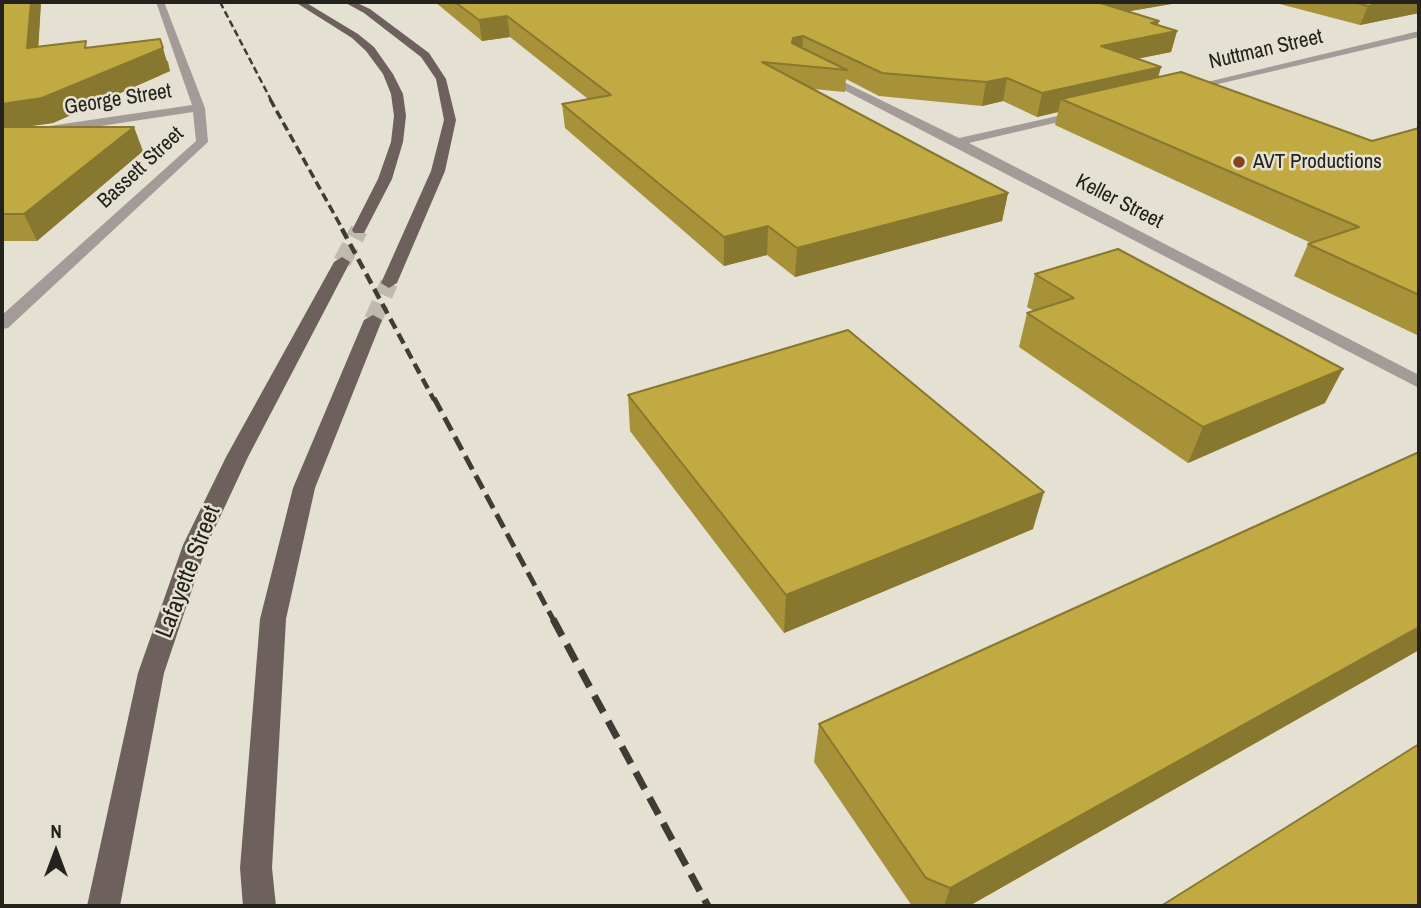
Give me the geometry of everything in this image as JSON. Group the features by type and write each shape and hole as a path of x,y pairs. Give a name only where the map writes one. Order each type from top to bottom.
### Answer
{"main road":[{"path":"299,2 355,36 370,49 388,74 397,94 400,116 397,142 385,179 359,230"},
{"path":"348,2 367,11 425,54 441,79 450,120 438,172 389,284"},
{"name":"Lafayette Street","path":"103,906 151,673 195,545 237,457 342,262"},
{"path":"258,906 256,868 273,619 304,488 373,320"}],"street":[{"name":"Bassett Street","path":"2,324 202,142 199,107 160,2"},
{"name":"Nuttman Street","path":"1168,93 1419,34"},
{"name":"Keller Street","path":"809,69 957,142 1419,382"},
{"name":"George Street","path":"2,137 199,107"},
{"path":"957,142 1102,108"}],"building":[{"path":"2,2 31,2 27,48 86,41 85,48 160,39 163,48 42,98 2,104"},
{"path":"455,2 1097,2 1159,21 1151,23 1177,31 1101,46 1161,67 1042,93 1007,78 986,82 882,73 803,36 793,38 792,43 847,70 762,62 1008,193 797,248 768,226 724,237 562,104 611,95 507,16 479,20"},
{"path":"1353,2 1387,2 1368,6"},
{"path":"1181,72 1372,141 1419,128 1419,295 1308,244 1359,227 1061,99"},
{"path":"2,127 134,127 24,214 2,214"},
{"path":"1118,249 1343,369 1203,427 1027,313 1074,298 1035,274"},
{"path":"848,330 1044,492 786,595 628,395"},
{"path":"1419,452 1419,627 950,888 926,878 819,724"},
{"path":"1419,744 1419,906 1161,906"}],"tunnel":[{"path":"342,262 359,230"},
{"path":"373,320 389,283"}],"railway":[{"path":"220,2 271,100"},
{"path":"270,99 343,230"},
{"path":"342,229 434,400"},
{"path":"434,398 554,621"},
{"path":"553,619 708,906"}],"place":[{"name":"AVT Productions","path":"1239,162"}]}
